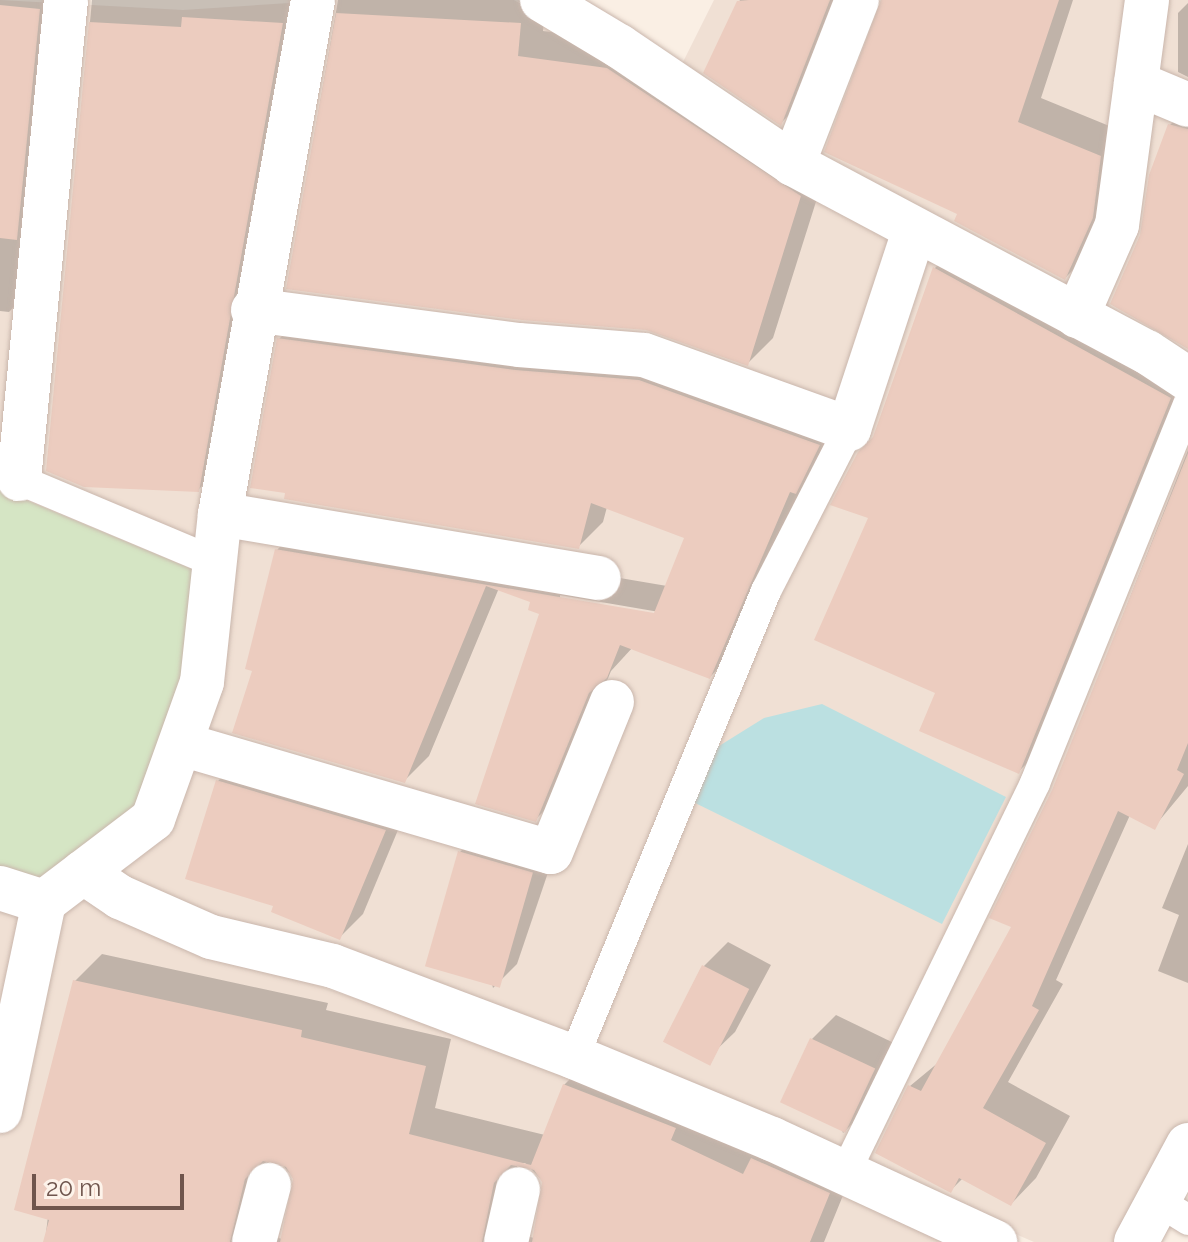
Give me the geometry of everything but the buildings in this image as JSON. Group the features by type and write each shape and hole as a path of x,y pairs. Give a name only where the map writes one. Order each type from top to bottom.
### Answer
{"street":[{"path":"10,476 66,0"},
{"path":"0,1111 44,902 153,819 202,682 220,514 253,310 313,0"},
{"path":"542,0 793,164 1188,379"},
{"path":"793,164 857,0"},
{"path":"1077,316 1117,225 1147,0"},
{"path":"1136,83 1188,105"},
{"path":"253,310 519,345 644,355 849,429 914,231"},
{"path":"220,514 599,578"},
{"path":"181,744 551,852 612,702"},
{"path":"83,872 120,897 211,937 333,966 574,1057 845,1173 995,1242"},
{"path":"0,888 44,902"},
{"path":"1136,1242 1173,1211 1188,1145"},
{"path":"254,1242 269,1185"},
{"path":"506,1242 518,1189"}],"lane":[{"path":"845,1173 1035,783 1188,405"},
{"path":"574,1057 766,591 849,429"},
{"path":"10,476 215,562"}],"shaded area":[{"path":"0,0 183,10 336,0 514,0 1188,399 1188,1121 1119,1242 1034,1242 563,1042 134,895 104,871 231,561 0,467"},
{"path":"714,0 1132,0 1115,214 1073,306 791,150 680,68"},
{"path":"1157,0 1188,0 1188,368 1099,314"},
{"path":"86,891 261,966 520,1055 749,1148 952,1242 0,1242 0,906"}],"green space":[{"path":"0,489 199,572 192,680 141,810 41,886 0,874"}],"water":[{"path":"822,704 1006,797 942,924 689,800 711,751 764,718"}]}
